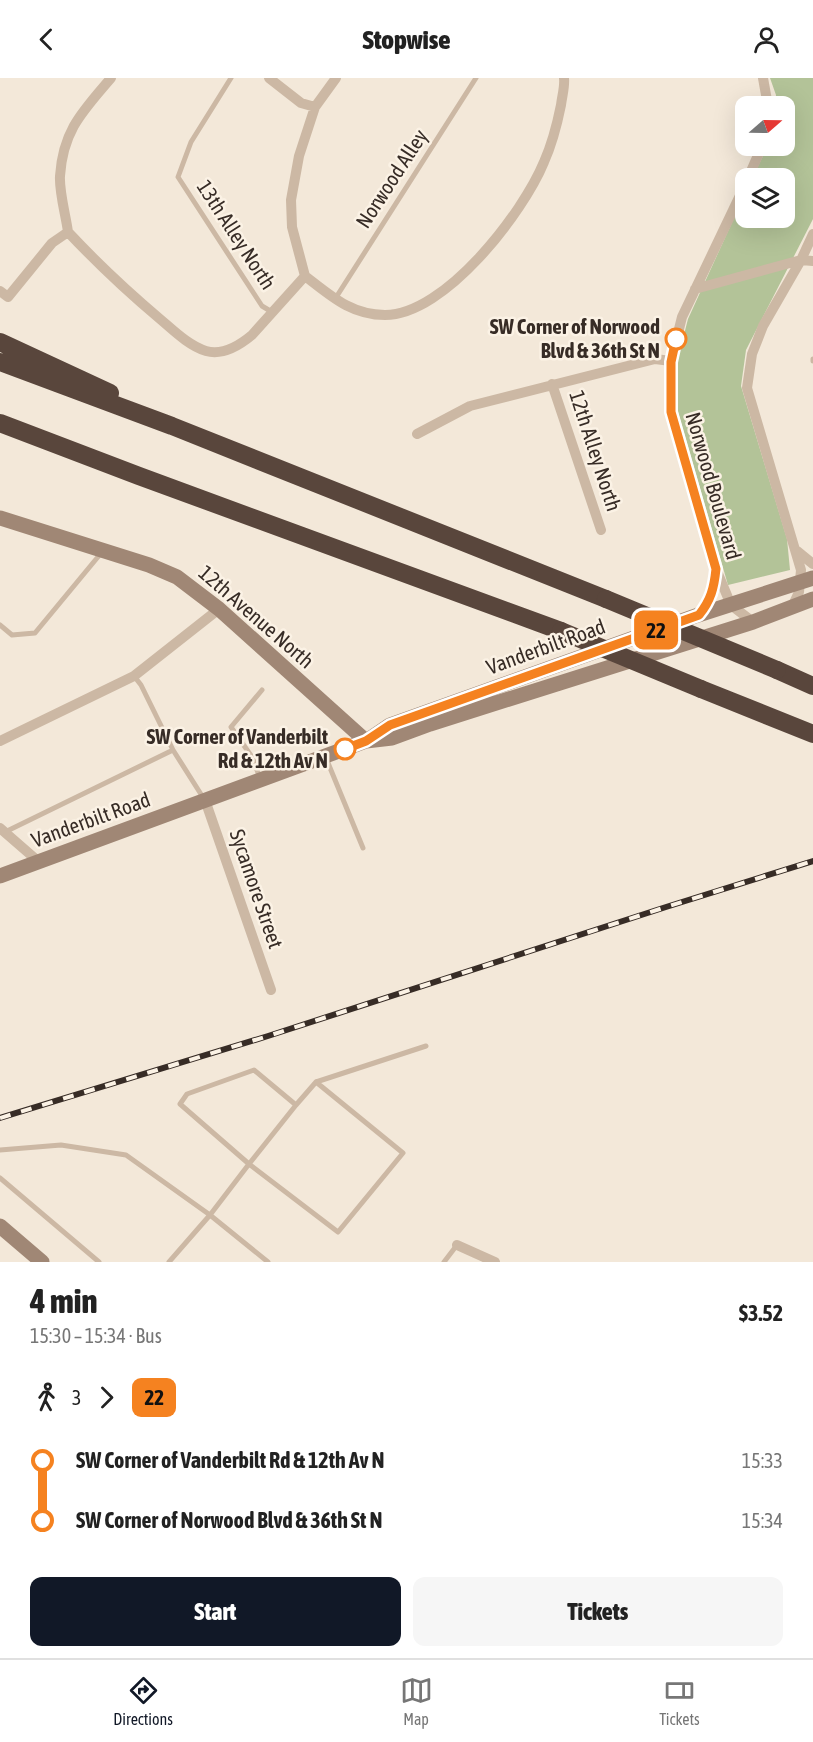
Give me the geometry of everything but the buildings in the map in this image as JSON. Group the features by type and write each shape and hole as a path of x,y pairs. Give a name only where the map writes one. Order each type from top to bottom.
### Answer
{"highway":[{"path":"0,342 96,385 172,426"},
{"path":"0,363 172,426 606,599 813,686"},
{"path":"0,423 561,631 813,734"},
{"path":"0,434 139,476"}],"street":[{"path":"111,78 83,111 70,131 60,177 68,232 93,259 146,308 188,341 207,351 230,350 242,343 252,335 305,276"},
{"path":"269,78 301,102 315,107"},
{"path":"336,78 315,107 298,156 291,200 292,227 305,276 353,310 387,315 423,305 463,276 507,226 543,164 557,127 564,78"},
{"path":"763,78 768,96"},
{"name":"Norwood Boulevard","path":"735,207 682,317 671,362 671,412 716,569 731,605 753,622"},
{"path":"4,294 52,243 68,232"},
{"path":"792,607 807,580 801,570 747,388 752,354 759,335 813,234"},
{"path":"695,289 801,260 813,261"},
{"path":"417,434 470,406 655,359 671,362"},
{"name":"12th Alley North","path":"552,384 600,530"},
{"name":"12th Avenue North","path":"0,518 149,565 177,578 219,609 366,741"},
{"path":"796,551 813,564"},
{"path":"699,615 711,599 716,569"},
{"name":"Vanderbilt Road","path":"366,741 390,725 699,615 807,580"},
{"name":"Vanderbilt Road","path":"0,876 366,741 392,738 753,622 813,599"},
{"path":"0,741 134,676 219,609"},
{"name":"Sycamore Street","path":"205,800 271,990"},
{"path":"3,830 39,862"},
{"path":"0,1226 42,1262"},
{"path":"457,1245 495,1262"}],"lane":[{"name":"13th Alley North","path":"231,78 191,142 178,177 262,306 272,312"},
{"name":"Norwood Alley","path":"335,299 476,78"},
{"path":"0,625 12,635 35,633 103,551"},
{"path":"134,676 141,684 172,750 205,800"},
{"path":"261,690 231,727 252,757 261,780"},
{"path":"3,830 172,750"},
{"path":"325,756 363,848"},
{"path":"169,1262 210,1215 316,1082 426,1046"},
{"path":"296,1105 254,1070 187,1094 180,1104 249,1164 338,1232 403,1153 316,1082"},
{"path":"0,1150 62,1145 126,1155 210,1215 268,1262"},
{"path":"0,1178 99,1262"},
{"path":"444,1262 457,1245"}],"green space":[{"path":"770,78 813,78 813,219 746,350 741,386 787,539 790,570 728,585 678,412 677,362 688,319 735,216 735,228 795,228 795,168 757,168 763,156 795,156 795,96 776,95"}],"railway":[{"path":"0,1118 268,1036 813,861"}],"bus line":[{"name":"22","path":"345,749 366,741 390,725 699,615 711,599 716,569 671,412 671,362 676,339"}],"place":[{"name":"SW Corner of Norwood Blvd & 36th St N","path":"676,339"},
{"name":"SW Corner of Vanderbilt Rd & 12th Av N","path":"345,749"}]}
